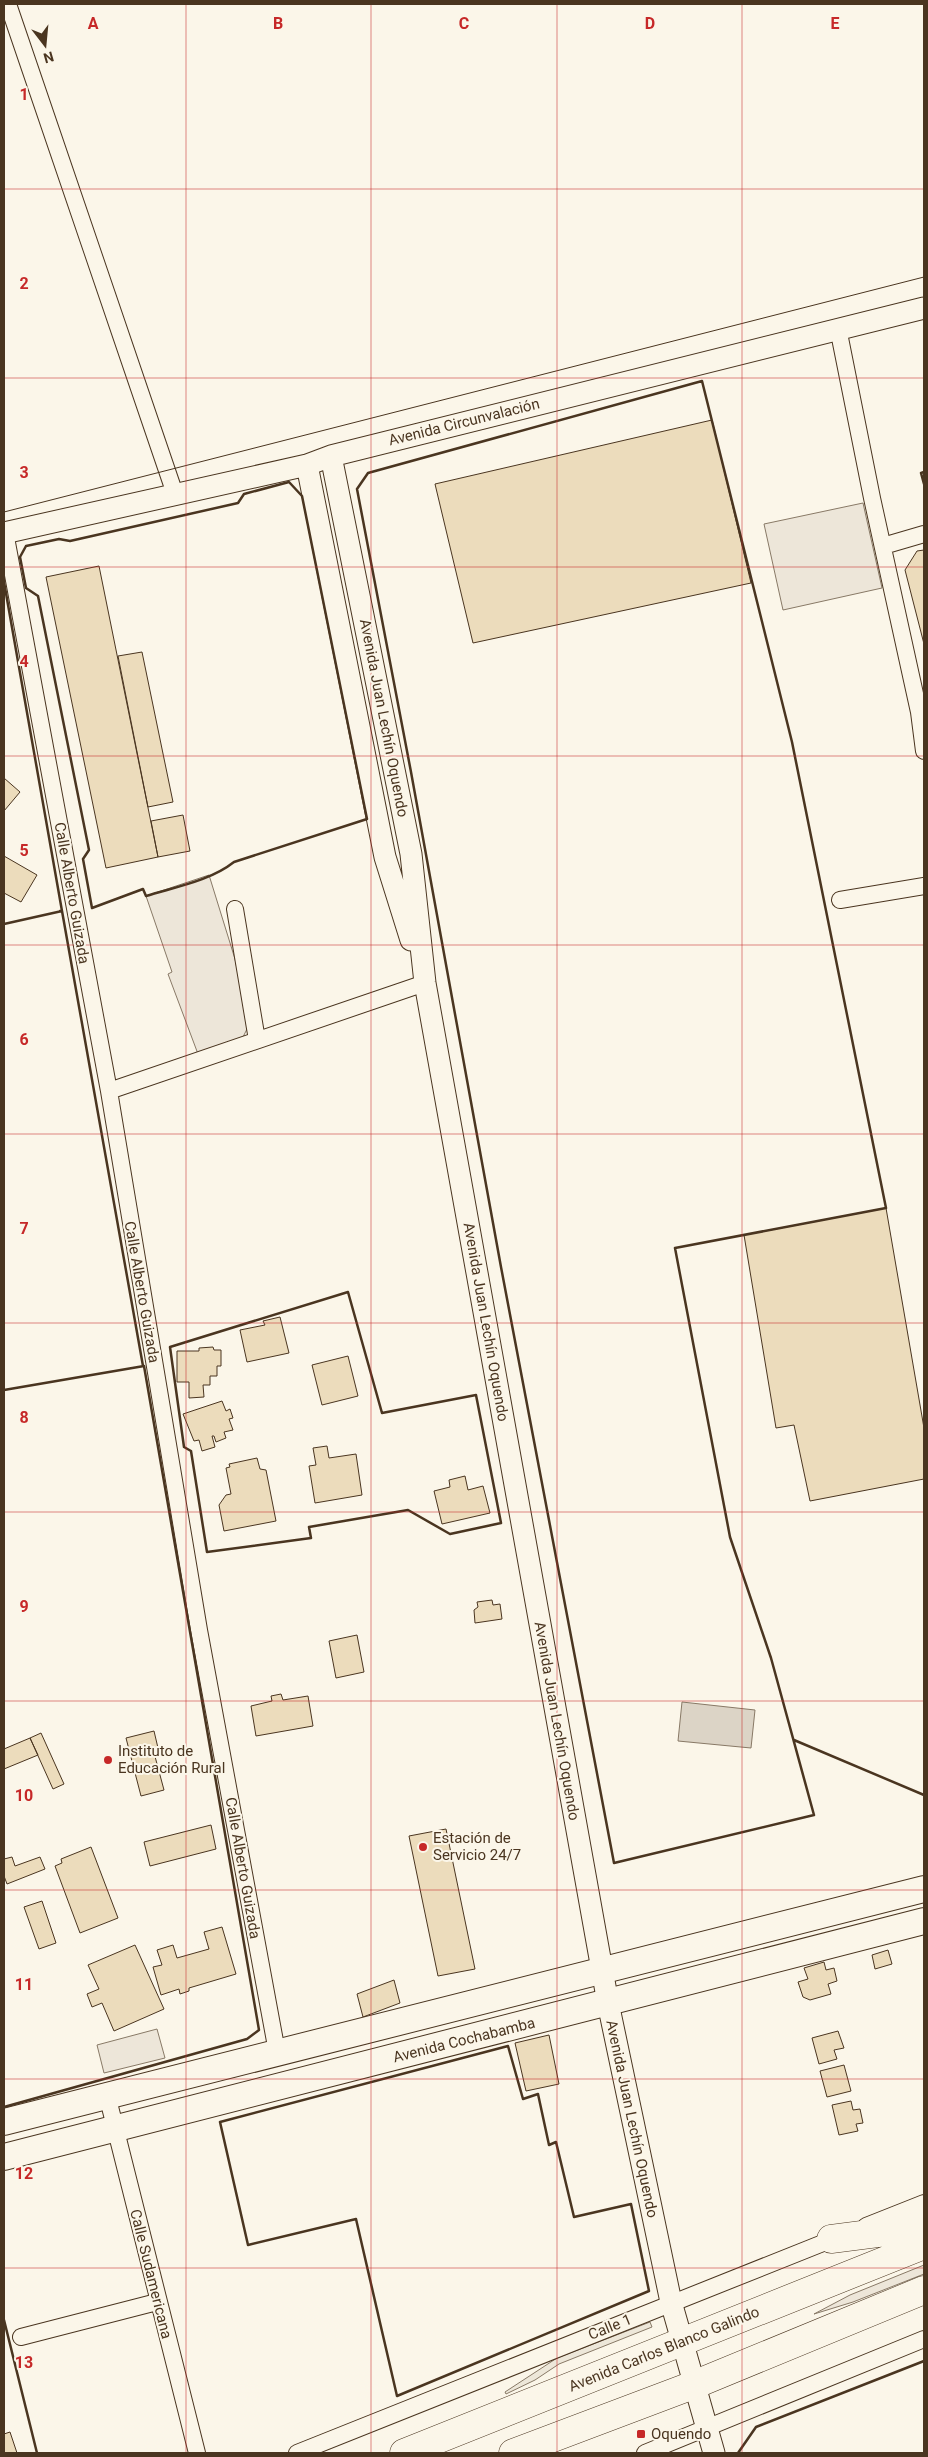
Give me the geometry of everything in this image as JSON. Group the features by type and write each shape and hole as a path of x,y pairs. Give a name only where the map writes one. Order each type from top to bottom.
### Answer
{"highway":[{"path":"831,2239 901,2230 924,2224"},
{"name":"Avenida Carlos Blanco Galindo","path":"404,2453 924,2245"},
{"path":"513,2453 696,2384 924,2290"}],"main road":[{"path":"4,2122 924,1890"},
{"name":"Avenida Cochabamba","path":"4,2157 924,1921"}],"street":[{"path":"8,4 175,494"},
{"name":"Avenida Circunvalación","path":"4,533 307,465 331,456 924,308"},
{"path":"838,328 882,546 919,712 924,751"},
{"name":"Avenida Juan Lechín Oquendo","path":"331,456 411,854 425,983 608,2003 671,2302 696,2384 714,2453"},
{"name":"Avenida Juan Lechín Oquendo","path":"307,465 385,857 425,983"},
{"name":"Calle Alberto Guizada","path":"4,533 109,1091 199,1630 277,2052"},
{"path":"882,546 924,534"},
{"path":"840,900 924,886"},
{"path":"234,909 256,1040"},
{"path":"109,1091 425,983"},
{"name":"Calle Sudamericana","path":"107,2095 197,2453"},
{"name":"Calle 1","path":"297,2453 671,2302 924,2203"},
{"path":"21,2337 158,2302"},
{"path":"645,2453 924,2339"}],"shaded area":[{"path":"863,503 882,588 783,610 764,524"},
{"path":"209,875 235,959 249,1025 243,1037 198,1054 168,974 172,972 146,896"},
{"path":"682,1702 755,1710 751,1748 678,1741"},
{"path":"157,2029 165,2058 104,2073 97,2045"},
{"path":"924,2265 924,2274 853,2302 814,2314 850,2295"},
{"path":"650,2322 652,2327 559,2364 535,2380 506,2394 505,2392 557,2358"}],"building":[{"path":"712,420 751,583 473,643 435,484"},
{"path":"924,550 924,644 905,570 917,551"},
{"path":"99,566 158,857 106,868 46,577"},
{"path":"142,652 173,802 148,807 118,656"},
{"path":"4,778 20,792 4,811"},
{"path":"183,815 190,851 158,857 151,821"},
{"path":"4,856 37,875 21,902 4,893"},
{"path":"886,1208 924,1428 924,1479 810,1501 794,1425 776,1428 744,1235"},
{"path":"280,1317 289,1353 247,1362 240,1330 265,1325 263,1321"},
{"path":"213,1347 214,1350 221,1350 221,1366 217,1366 217,1376 210,1376 210,1385 203,1385 204,1397 189,1398 189,1382 177,1382 177,1351 199,1351 199,1348"},
{"path":"348,1356 358,1396 322,1405 312,1365"},
{"path":"222,1401 226,1411 230,1409 233,1418 229,1419 233,1430 224,1432 226,1438 216,1442 214,1436 212,1436 215,1447 202,1451 199,1440 194,1441 183,1414"},
{"path":"327,1446 329,1458 356,1454 362,1495 315,1503 309,1466 316,1465 313,1448"},
{"path":"257,1458 260,1469 266,1470 276,1521 224,1531 219,1505 226,1495 231,1494 226,1468 230,1467 229,1464"},
{"path":"465,1476 468,1490 483,1486 490,1513 442,1524 434,1491 450,1487 449,1480"},
{"path":"492,1600 493,1605 500,1604 502,1619 475,1623 474,1610 478,1607 477,1602"},
{"path":"357,1635 364,1672 336,1678 329,1641"},
{"path":"281,1694 283,1700 308,1696 313,1726 256,1736 251,1706 272,1701 271,1696"},
{"path":"154,1731 158,1748 153,1749 164,1790 141,1796 126,1738"},
{"path":"41,1733 64,1784 53,1789 30,1738"},
{"path":"30,1738 38,1755 4,1769 4,1749"},
{"path":"211,1825 216,1849 150,1866 144,1842"},
{"path":"446,1829 475,1969 438,1976 409,1836"},
{"path":"91,1847 118,1918 80,1933 55,1866 62,1863 61,1859"},
{"path":"12,1857 15,1866 40,1857 45,1869 7,1884 4,1876 4,1859"},
{"path":"42,1901 56,1943 39,1949 24,1907"},
{"path":"222,1927 236,1974 189,1988 189,1991 180,1994 179,1989 161,1995 153,1967 162,1965 157,1950 173,1945 177,1958 209,1949 204,1932"},
{"path":"135,1945 164,2009 114,2031 102,2003 92,2007 87,1994 99,1989 88,1965"},
{"path":"888,1950 892,1964 875,1969 872,1955"},
{"path":"824,1962 826,1970 834,1968 837,1981 828,1984 831,1994 810,2000 803,1997 798,1982 808,1979 804,1968"},
{"path":"394,1980 400,2003 363,2017 357,1994"},
{"path":"838,2031 844,2048 834,2050 837,2059 819,2064 812,2038"},
{"path":"549,2035 559,2084 526,2091 515,2043"},
{"path":"844,2065 851,2091 827,2097 820,2071"},
{"path":"851,2101 853,2110 860,2109 863,2123 856,2124 858,2131 839,2135 832,2105"},
{"path":"10,2432 17,2453 4,2453 4,2434"}],"tram line":[{"path":"4,512 924,277"}],"wall":[{"path":"702,381 792,742 886,1208 675,1248 730,1537 771,1658 814,1815 614,1863 357,489 368,473 702,381"},
{"path":"924,472 921,473 924,484"},
{"path":"289,482 302,496 367,819 234,862 225,869 192,883 146,896 143,889 92,908 83,859 89,850 38,596 26,588 20,557 26,546 59,539 70,541 238,503 244,494 289,482"},
{"path":"4,582 62,911 60,911"},
{"path":"4,924 62,911 143,1366"},
{"path":"348,1292 382,1413 476,1395 501,1523 450,1534 408,1510 309,1527 311,1538 207,1552 191,1451 184,1447 170,1347 348,1292"},
{"path":"4,1390 144,1366 259,2030 247,2039 4,2107"},
{"path":"794,1740 924,1795"},
{"path":"508,2046 523,2099 538,2094 549,2145 556,2142 574,2217 631,2204 649,2291 397,2396 356,2219 248,2245 220,2122 508,2046"},
{"path":"4,2320 37,2453"},
{"path":"738,2453 756,2427 924,2361"}],"place":[{"name":"Instituto de Educación Rural","path":"108,1760"},
{"name":"Estación de Servicio 24/7","path":"423,1847"},
{"name":"Oquendo","path":"641,2434"}]}
